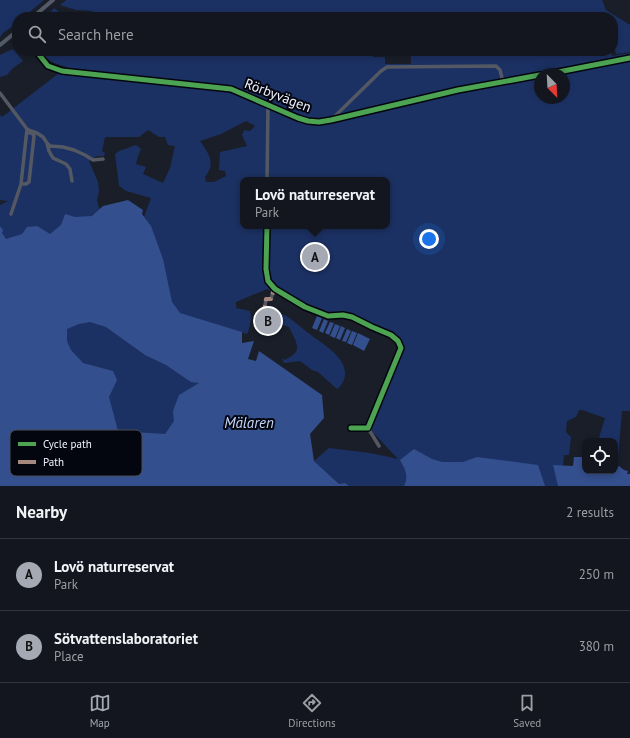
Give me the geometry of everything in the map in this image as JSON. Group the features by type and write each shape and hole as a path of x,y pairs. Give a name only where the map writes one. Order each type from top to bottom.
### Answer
{"main road":[{"path":"40,12 53,0"},
{"path":"0,45 12,35"}],"street":[{"name":"Rörbyvägen","path":"40,56 48,66 73,73 231,89 298,118 319,122 458,90 534,77"},
{"path":"570,70 630,58"},
{"path":"331,120 381,71 387,67 496,66 500,70 503,82"},
{"path":"0,93 27,130 34,136 29,182 26,184 21,184"},
{"path":"268,106 268,177"},
{"path":"27,130 37,133 50,146 63,147 74,150 93,160 102,160"},
{"path":"11,214 21,184 27,130"},
{"path":"47,143 53,158 66,164 70,169 72,181"},
{"path":"267,229 266,269 268,281 274,288 305,307 328,316 343,315 352,317 391,335 398,341 401,348 368,428"},
{"path":"265,312 266,299 271,299 274,288"},
{"path":"351,428 368,428"},
{"path":"368,428 380,446"}],"shaded area":[{"path":"0,0 44,0 30,12 12,12 12,27 0,37"},
{"path":"66,0 602,0 606,10 609,12 92,12 93,11 76,10 60,5"},
{"path":"54,8 59,12 50,12"},
{"path":"618,18 630,25 630,52 618,54"},
{"path":"12,49 12,56 19,56 23,61 13,68 7,75 0,77 0,55"},
{"path":"630,53 630,411 622,411 618,457 618,438 599,438 605,418 579,410 576,417 567,421 566,432 571,437 569,455 564,455 563,468 582,471 582,474 617,474 616,480 630,486 416,486 402,461 406,476 404,486 349,486 345,483 339,484 314,461 329,448 370,453 398,459 366,426 398,352 398,346 390,337 367,328 355,321 342,318 328,318 303,308 284,296 267,289 236,302 236,308 250,311 251,316 247,334 208,322 205,333 301,403 142,447 142,430 10,430 10,476 36,476 0,486 0,205 8,201 0,200 0,115 2,117 67,67 52,62 44,56 373,56 385,57 385,64 411,64 411,56 618,56","holes":["246,121 255,126 250,131 244,130 242,135 247,146 220,152 219,170 225,171 226,176 214,182 206,182 205,177 211,163 208,154 200,141 219,135","148,130 159,137 165,137 168,145 175,146 170,168 163,183 143,174 146,167 136,164 141,149 136,145 115,154 119,186 126,191 151,198 144,217 147,220 102,218 97,201 99,190 98,182 89,161 97,156 104,156 105,153 102,151 105,137 139,137"]},
{"path":"280,313 293,320 336,354 344,367 345,374 343,382 337,389 318,372 312,370 300,361 284,363 282,358 285,360 294,354 297,346 289,327 277,322 278,315"}],"water":[{"name":"Mälaren","path":"128,200 143,210 142,214 151,226 163,259 172,302 180,313 242,332 242,343 254,341 248,359 256,361 259,351 322,395 324,418 310,434 314,461 339,484 345,483 349,486 0,486 0,226 6,239 22,234 27,227 37,226 50,234 61,225 65,214 75,217 92,216 103,206","holes":["90,322 106,327 145,355 166,365 191,382 199,383 179,395 173,411 174,421 165,434 142,433 142,476 10,476 10,430 118,430 109,397 117,380 113,371 83,363 71,350 67,341 67,329 79,324"]},
{"path":"317,316 322,318 317,330 312,328"},
{"path":"324,319 328,321 323,333 319,331"},
{"path":"330,322 334,323 329,335 325,333"},
{"path":"335,324 340,326 335,338 330,336"},
{"path":"341,326 345,328 340,340 336,338"},
{"path":"347,329 351,331 346,342 342,341"},
{"path":"352,331 357,333 352,345 347,343"},
{"path":"358,333 370,339 364,351 353,345"},
{"path":"414,449 432,459 442,462 463,462 477,457 538,465 545,486 404,486 406,476 400,460"},
{"path":"574,457 582,457 582,474 618,474 619,466 628,471 627,474 630,474 630,486 558,486 553,465 573,466"}],"marked path":[{"path":"265,312 266,299 271,299 274,289"}],"cycle path":[{"path":"40,56 48,66 62,71 231,89 298,118 319,122 458,90 534,76"},
{"path":"570,70 630,58"},
{"path":"267,229 266,269 268,281 275,289 305,307 328,316 343,315 352,317 391,335 398,341 401,348 368,428 351,428"}],"place":[{"name":"Lovö naturreservat","path":"315,257"},
{"name":"Sötvattenslaboratoriet","path":"268,321"}]}
